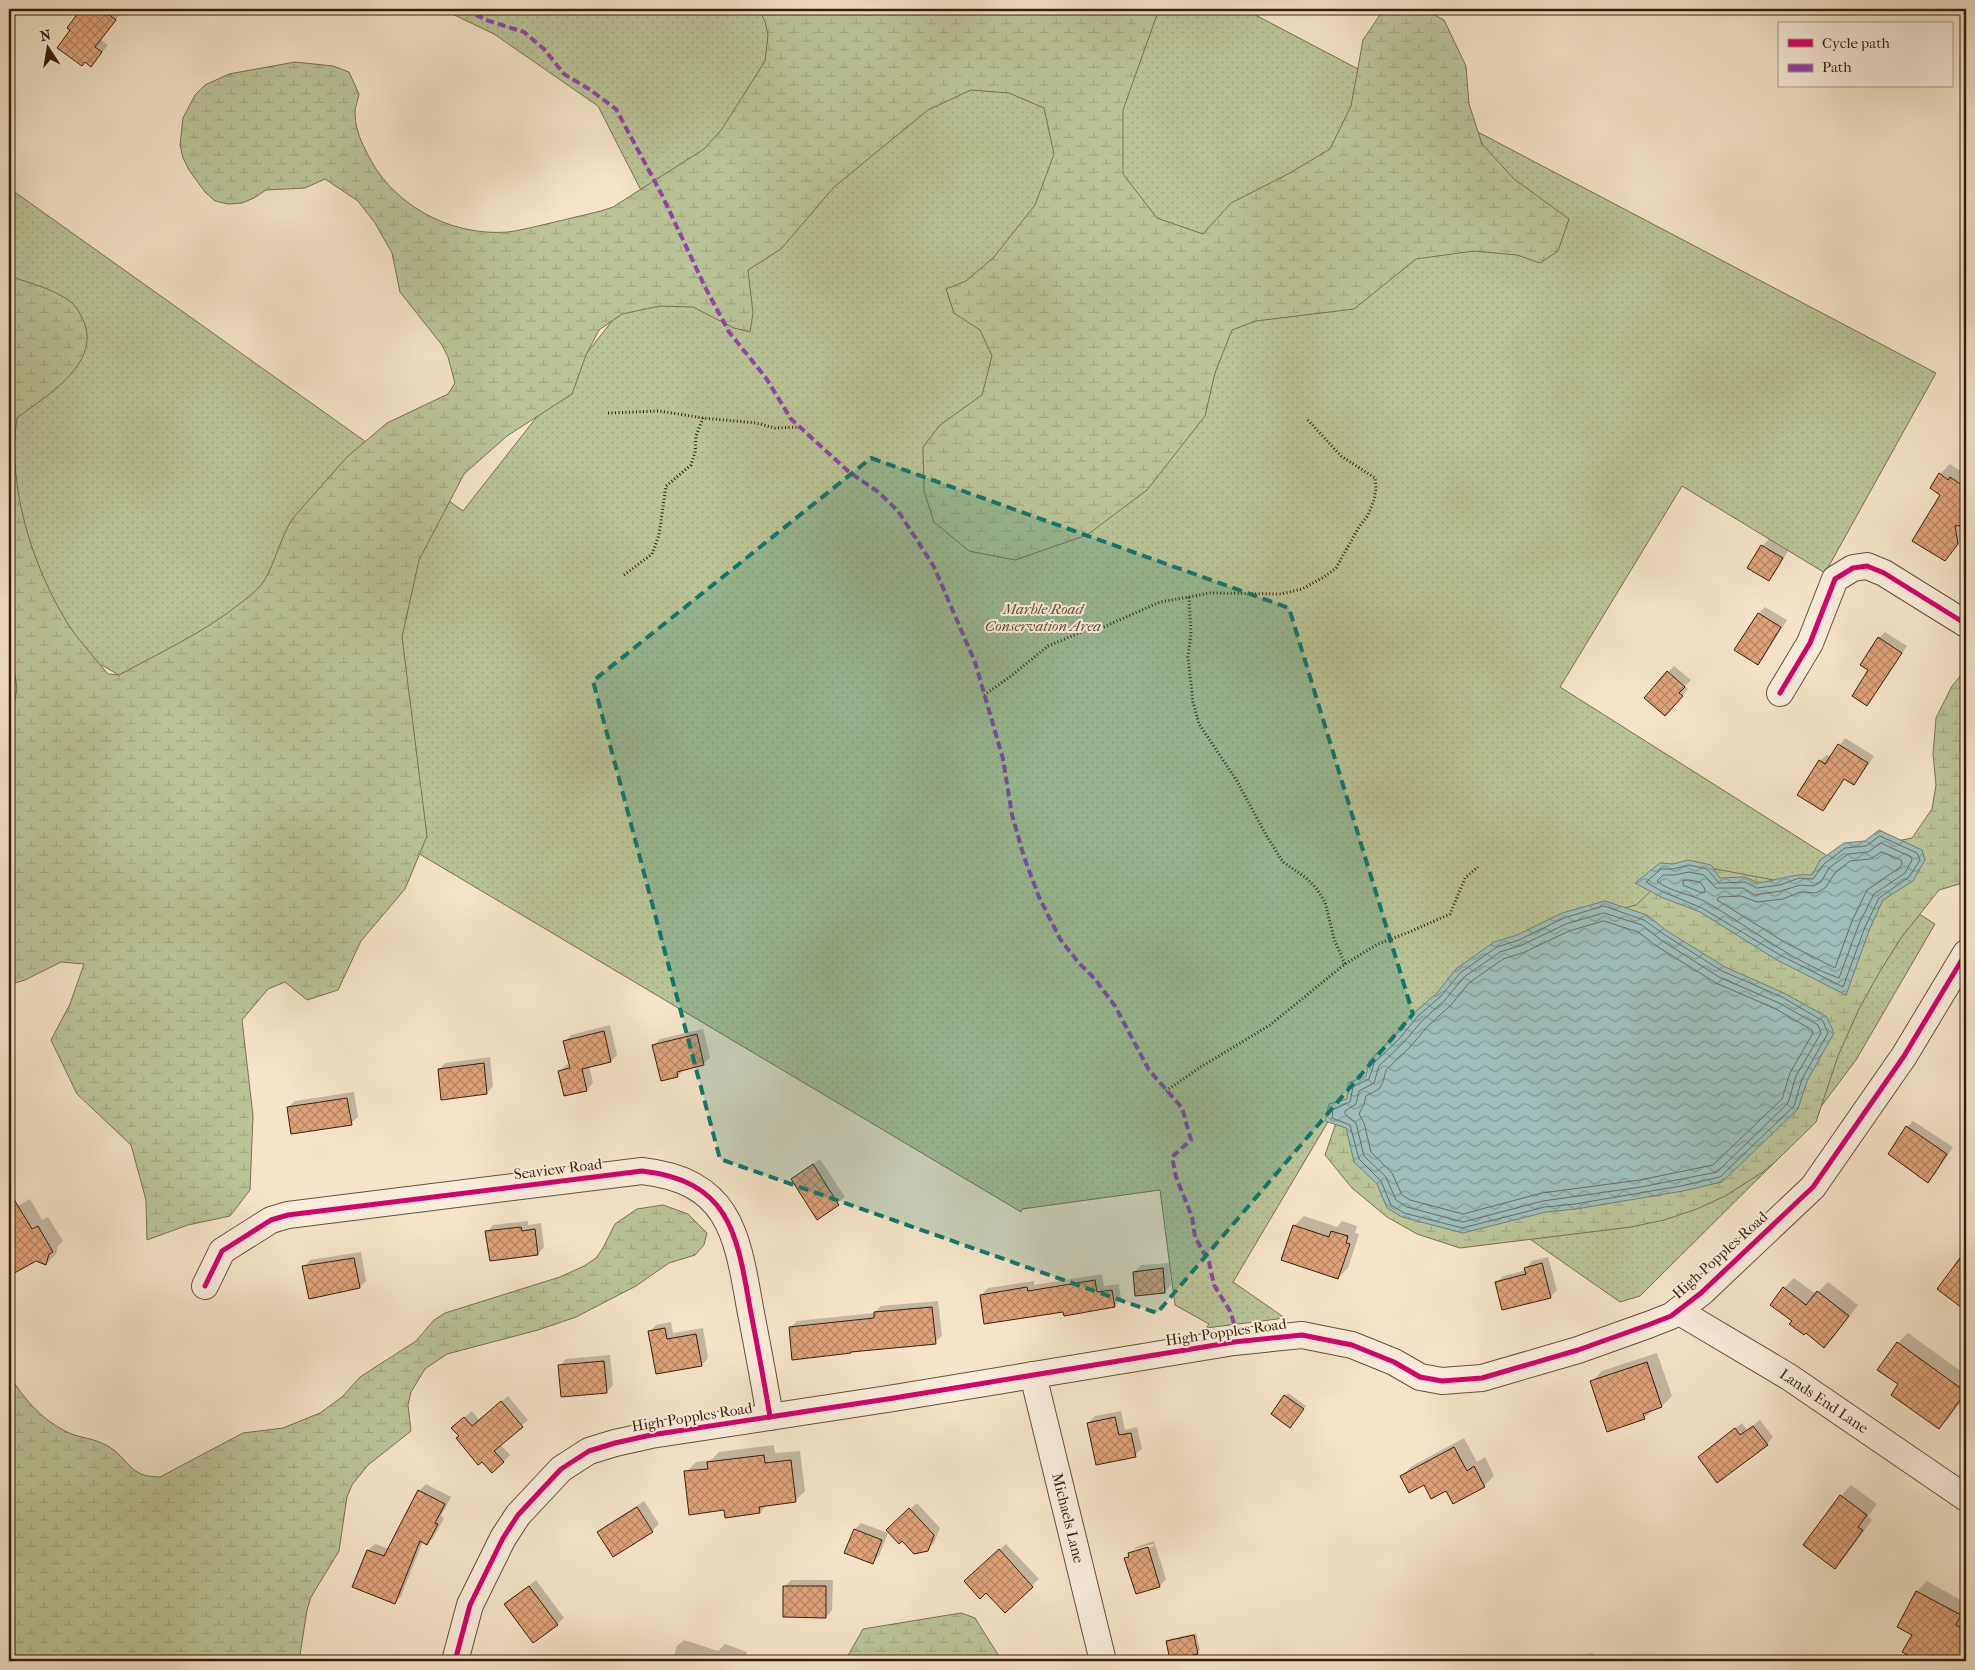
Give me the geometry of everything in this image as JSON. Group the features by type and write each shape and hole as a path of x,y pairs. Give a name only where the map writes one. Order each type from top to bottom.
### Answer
{"street":[{"path":"1780,693 1810,644 1835,579 1852,568 1867,566 1884,573 1966,624"},
{"name":"High Popples Road","path":"457,1661 470,1605 503,1538 518,1515 561,1469 589,1451 615,1443 651,1435 1234,1342 1302,1335 1352,1345 1394,1362 1420,1377 1442,1382 1482,1378 1578,1350 1670,1316 1726,1270 1813,1187 1904,1056 1966,953"},
{"name":"Seaview Road","path":"205,1286 222,1251 272,1220 288,1215 642,1171 662,1173 680,1179 702,1190 717,1205 729,1223 740,1252 770,1416"},
{"name":"Lands End Lane","path":"1678,1311 1789,1377 1966,1498"},
{"name":"Michaels Lane","path":"1033,1375 1102,1661"}],"path":[{"path":"608,413 658,410 703,418 756,423 775,428 800,427"},
{"path":"624,575 652,554 659,535 666,486 691,465 695,452 696,436 703,418"},
{"path":"984,695 1048,646 1084,631 1099,629 1160,602 1210,593 1281,594 1302,589 1336,568 1358,527 1368,516 1374,500 1375,478 1341,456 1306,418"},
{"path":"1189,597 1191,634 1188,658 1192,694 1199,724 1237,781 1283,862 1306,878 1316,888 1325,902 1334,939 1345,964"},
{"path":"1166,1090 1270,1026 1345,964 1378,944 1450,914 1465,878 1478,866"}],"highlighted area":[{"path":"871,458 1289,608 1413,1014 1157,1313 720,1159 593,681"}],"green space":[{"name":"Marble Road Conservation Area","path":"442,9 1244,9 1936,373 1825,573 1682,486 1560,687 1935,924 1856,1060 1792,1145 1640,1296 1620,1302 1338,1105 1233,1282 1285,1318 1206,1328 1209,1324 1175,1305 1160,1190 1022,1209 1021,1212 102,665 9,757 9,188 463,511 670,247 598,106 494,34"},
{"path":"758,9 1159,9 1123,110 1123,174 1157,218 1203,234 1231,203 1288,174 1330,149 1351,106 1363,40 1384,9 1423,9 1444,20 1466,66 1469,104 1482,144 1514,179 1569,219 1558,251 1540,263 1517,255 1474,251 1416,259 1354,309 1256,321 1232,330 1215,373 1205,416 1147,490 1087,535 1015,560 969,551 934,522 924,491 923,447 940,425 982,395 992,356 980,330 954,313 946,289 966,281 994,257 1035,205 1054,154 1044,108 1009,93 971,90 928,110 834,187 781,249 748,270 753,313 750,332 734,328 693,307 660,306 622,314 599,330 586,355 572,394 507,436 464,474 419,560 402,637 427,836 405,889 361,941 338,990 307,1000 285,982 268,989 242,1020 253,1116 250,1190 230,1216 188,1225 147,1240 146,1200 131,1145 77,1094 51,1040 70,1004 84,964 61,962 25,980 9,985 9,728 17,689 9,634 9,276 42,287 65,298 76,307 84,322 87,338 85,352 77,366 55,390 17,418 15,445 16,473 20,502 27,530 47,585 74,633 108,674 119,675 213,623 254,593 268,573 293,518 347,457 387,423 448,394 455,383 448,357 442,345 400,292 392,253 375,223 358,201 325,179 305,188 266,190 242,203 228,204 215,201 205,192 189,170 183,158 180,145 183,118 195,95 205,85 229,74 295,62 333,66 349,72 359,94 355,108 355,120 359,135 376,169 402,198 417,209 451,225 470,230 512,232 613,207 704,149 722,129 765,61 768,35 765,21"},
{"path":"1966,669 1966,882 1939,890 1901,938 1859,1009 1838,1056 1816,1122 1763,1172 1725,1196 1697,1209 1664,1220 1631,1227 1460,1248 1417,1234 1387,1217 1352,1188 1325,1155 1336,1123 1620,909 1636,905 1669,874 1705,867 1805,886 1872,846 1912,838 1932,809 1936,785 1933,754 1936,718 1952,686"},
{"path":"663,1205 688,1214 707,1233 704,1245 695,1255 669,1263 636,1286 576,1317 538,1330 447,1354 425,1369 411,1392 408,1405 411,1431 368,1465 352,1485 347,1497 339,1551 311,1597 307,1610 299,1661 9,1661 9,1374 33,1407 56,1426 70,1433 106,1445 141,1474 160,1477 243,1433 283,1428 320,1413 342,1397 360,1377 416,1341 434,1320 445,1313 560,1277 584,1266 596,1258 615,1224 637,1209"},
{"path":"961,1613 975,1618 1002,1661 845,1661 863,1629"}],"water":[{"path":"1879,830 1922,850 1925,860 1913,881 1883,900 1870,928 1846,995 1777,960 1700,912 1661,897 1635,883 1660,863 1673,864 1688,860 1711,865 1720,878 1746,877 1757,883 1798,875 1812,875 1820,860 1844,843 1865,841"},
{"path":"1605,901 1647,915 1667,931 1725,967 1784,993 1827,1017 1834,1033 1807,1081 1798,1109 1722,1182 1683,1191 1576,1209 1546,1212 1463,1233 1402,1217 1387,1208 1377,1184 1354,1162 1346,1128 1325,1121 1329,1104 1347,1099 1348,1083 1366,1076 1369,1061 1414,1013 1437,993 1456,969 1494,942 1517,935 1562,913"}],"building":[{"path":"81,9 101,9 116,20 95,47 102,52 91,67 85,62 82,66 57,48 70,30 67,28"},
{"path":"1939,473 1948,480 1950,477 1966,488 1966,525 1955,526 1958,544 1945,561 1912,541 1940,495 1930,488"},
{"path":"1761,545 1783,558 1769,581 1747,568"},
{"path":"1758,613 1781,627 1758,665 1734,650"},
{"path":"1878,637 1902,653 1867,706 1852,696 1868,670 1860,665"},
{"path":"1667,671 1685,687 1679,693 1683,696 1665,716 1644,698"},
{"path":"1838,744 1868,763 1854,785 1844,779 1823,811 1797,795 1819,760 1825,764"},
{"path":"604,1031 611,1062 582,1069 587,1091 564,1096 558,1071 570,1068 563,1041"},
{"path":"697,1034 704,1065 677,1072 678,1077 661,1081 652,1045"},
{"path":"484,1063 487,1094 441,1100 438,1069"},
{"path":"347,1098 352,1125 291,1134 287,1107"},
{"path":"1906,1126 1947,1154 1928,1183 1888,1154"},
{"path":"813,1164 839,1205 817,1220 791,1179"},
{"path":"9,1191 32,1229 38,1226 53,1252 49,1254 46,1265 36,1261 9,1276"},
{"path":"1293,1225 1329,1237 1331,1231 1348,1236 1346,1243 1350,1244 1338,1279 1281,1260"},
{"path":"521,1227 522,1231 535,1229 538,1255 490,1261 485,1231"},
{"path":"1966,1250 1966,1311 1937,1289"},
{"path":"354,1258 360,1288 309,1299 302,1266"},
{"path":"1542,1263 1551,1298 1502,1310 1495,1282 1526,1274 1524,1268"},
{"path":"1163,1268 1165,1293 1135,1296 1133,1272"},
{"path":"1095,1280 1097,1292 1112,1290 1115,1307 1064,1316 1063,1312 984,1324 980,1295 1027,1287 1028,1291"},
{"path":"1783,1287 1806,1305 1817,1291 1849,1316 1824,1348 1806,1333 1804,1335 1789,1324 1792,1321 1770,1305"},
{"path":"932,1307 936,1344 792,1360 789,1327 874,1318 874,1312"},
{"path":"665,1328 667,1339 696,1334 702,1366 656,1374 648,1331"},
{"path":"1897,1342 1966,1392 1939,1429 1891,1395 1898,1384 1877,1370"},
{"path":"604,1361 607,1393 561,1397 558,1365"},
{"path":"1647,1362 1662,1407 1643,1414 1645,1419 1607,1432 1590,1381"},
{"path":"1284,1395 1304,1409 1290,1428 1271,1414"},
{"path":"501,1401 523,1427 494,1451 504,1462 492,1473 482,1462 478,1465 456,1438 459,1436 451,1428 464,1417 472,1426"},
{"path":"1115,1417 1119,1435 1131,1433 1136,1457 1096,1465 1087,1423"},
{"path":"1753,1426 1768,1445 1717,1483 1698,1457 1735,1428 1740,1435"},
{"path":"1454,1447 1467,1471 1474,1466 1485,1487 1453,1504 1446,1491 1431,1499 1424,1485 1409,1493 1400,1476"},
{"path":"764,1455 765,1463 791,1460 796,1502 759,1507 760,1513 725,1518 724,1510 689,1515 684,1471 708,1469 707,1462"},
{"path":"418,1490 445,1504 435,1523 438,1524 427,1545 420,1541 395,1604 352,1587 367,1550 384,1556"},
{"path":"1840,1495 1867,1515 1858,1527 1863,1530 1835,1569 1803,1545"},
{"path":"637,1507 653,1532 613,1557 597,1532"},
{"path":"909,1508 934,1535 928,1551 914,1554 902,1541 899,1544 886,1530"},
{"path":"854,1529 882,1540 873,1564 844,1553"},
{"path":"1148,1547 1160,1587 1136,1594 1124,1558 1129,1557 1128,1553"},
{"path":"999,1549 1033,1587 1005,1613 986,1593 980,1599 964,1581"},
{"path":"529,1586 558,1625 533,1643 504,1604"},
{"path":"783,1586 826,1586 826,1618 783,1617"},
{"path":"1916,1591 1961,1615 1956,1625 1966,1630 1966,1645 1958,1661 1919,1661 1902,1652 1912,1635 1897,1627"},
{"path":"1194,1635 1198,1654 1170,1660 1166,1641"}],"marked path":[{"path":"465,9 486,20 524,32 544,49 564,74 589,89 616,109 662,195 705,287 729,332 766,378 791,419 849,472 877,491 898,511 934,567 975,662 1003,759 1012,815 1024,857 1039,897 1060,939 1078,962 1095,979 1115,1006 1149,1070 1182,1108 1191,1140 1172,1157 1176,1177 1192,1217 1195,1237 1209,1262 1214,1285 1230,1311 1240,1341"}],"cycle path":[{"path":"1780,693 1810,643 1835,579 1853,568 1867,566 1884,573 1966,624"},
{"path":"455,1661 470,1605 503,1538 518,1515 561,1469 589,1451 615,1443 651,1435 894,1398 1234,1342 1302,1335 1352,1345 1394,1362 1420,1377 1442,1381 1482,1378 1578,1350 1671,1316 1701,1293 1813,1187 1904,1056 1966,953"},
{"path":"205,1286 222,1251 271,1220 288,1215 642,1171 671,1177 694,1186 711,1199 724,1216 733,1235 745,1281 770,1417"}]}
